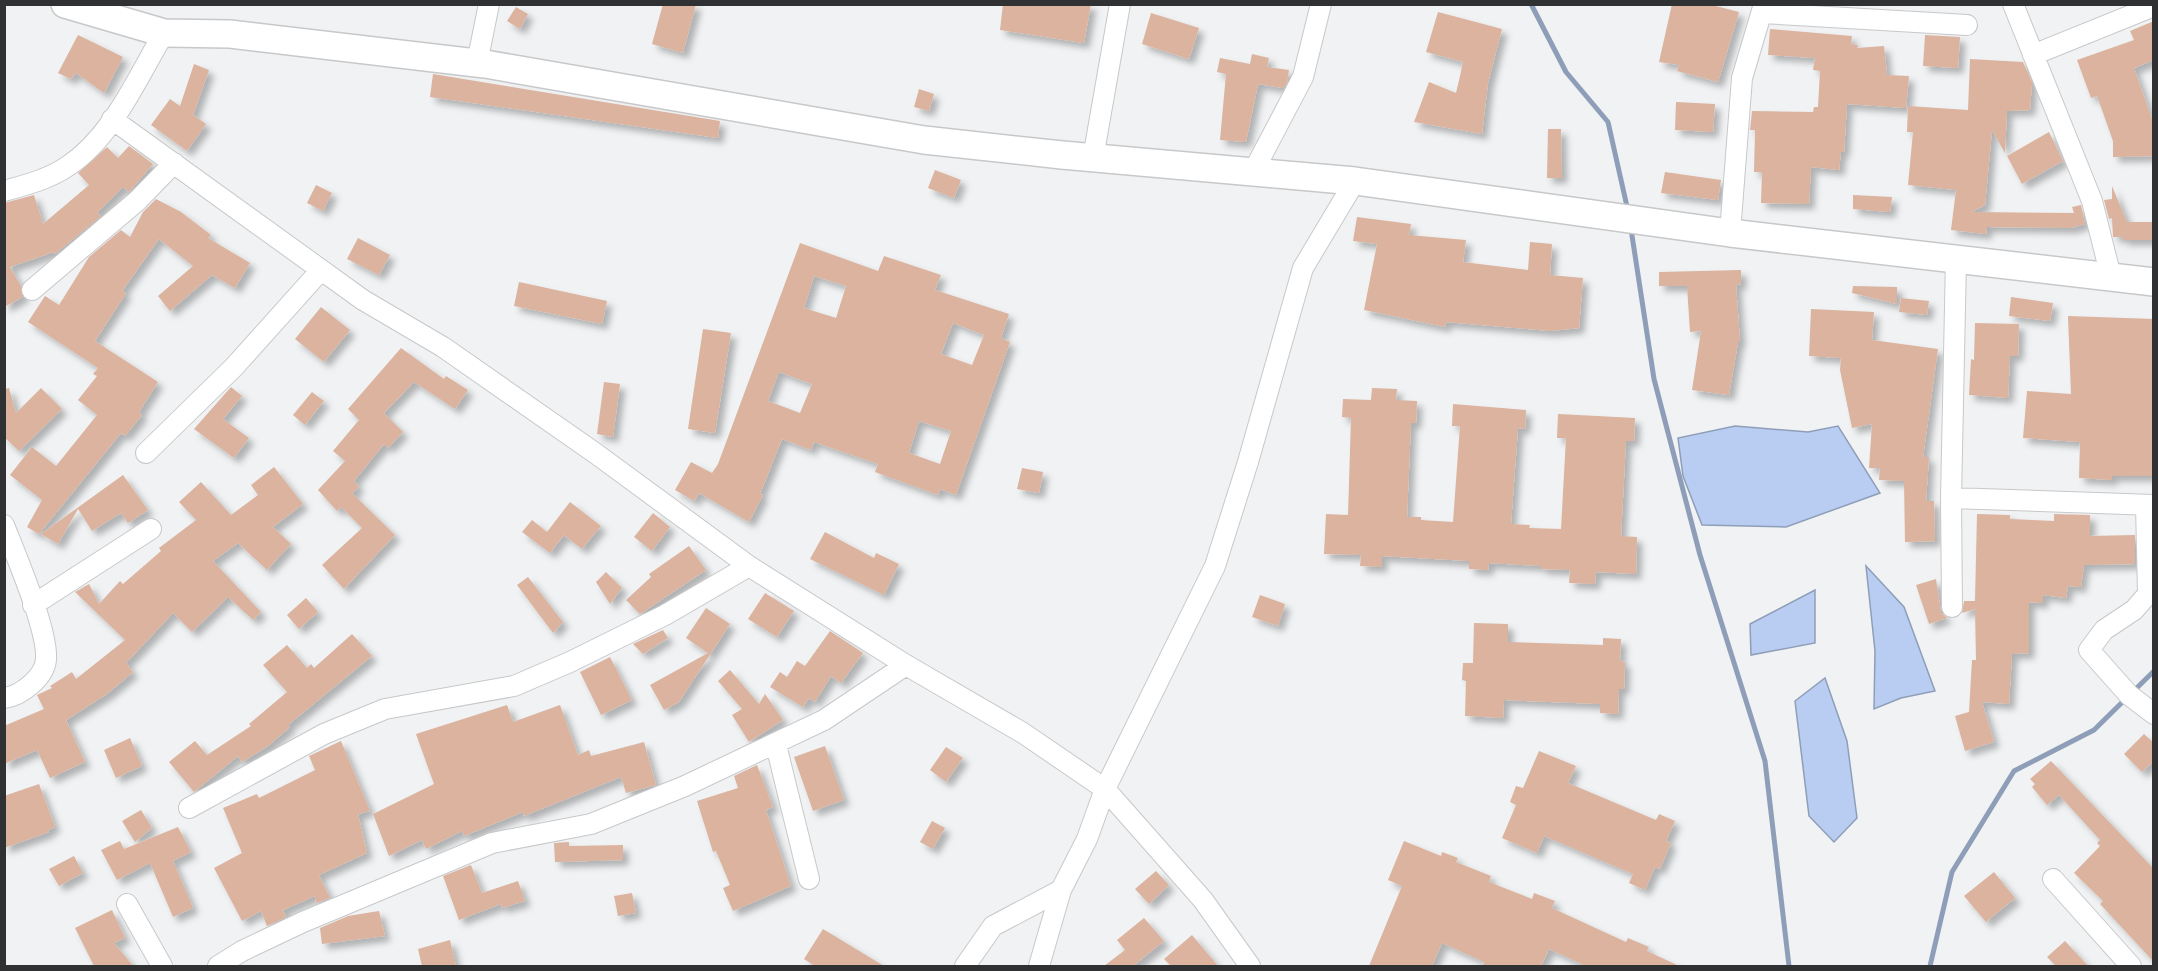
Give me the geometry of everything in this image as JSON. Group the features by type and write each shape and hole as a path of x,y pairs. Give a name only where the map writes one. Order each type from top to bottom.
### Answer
{"main road":[{"path":"65,4 164,33 230,34 477,63 924,140 1093,158 1355,181 1730,233 2154,282"}],"street":[{"path":"477,63 489,4"},
{"path":"1093,158 1120,4"},
{"path":"1253,172 1303,77 1321,4"},
{"path":"2013,4 2092,201 2111,277"},
{"path":"2033,55 2154,6"},
{"path":"1730,233 1742,78 1763,9 1967,25"},
{"path":"4,191 43,180 84,155 112,119 164,33"},
{"path":"112,119 363,300 443,347 596,453 749,566 906,665 1023,733 1105,789 1203,900 1250,966"},
{"path":"32,290 137,201 174,164"},
{"path":"1039,966 1060,890 1087,839 1105,789 1215,566 1248,462 1304,268 1355,181"},
{"path":"1952,607 1951,498 1956,259"},
{"path":"146,453 234,367 321,270"},
{"path":"1951,498 2150,505 2148,594 2134,610 2104,630 2089,650 2129,695 2154,714"},
{"path":"4,525 46,646 44,669 27,688 14,697 4,698"},
{"path":"33,605 151,529"},
{"path":"189,808 324,734 385,710 514,686 570,662 665,615 749,566"},
{"path":"218,966 242,951 303,922 492,843 591,824 685,786 776,745 824,720 906,665"},
{"path":"776,745 809,879"},
{"path":"2054,879 2131,966"},
{"path":"965,966 993,926 1060,890"},
{"path":"127,904 162,966"}],"water":[{"path":"1735,426 1808,432 1838,426 1880,493 1786,527 1702,525 1683,476 1678,438"},
{"path":"1866,566 1904,607 1935,691 1901,698 1874,709 1875,651"},
{"path":"1815,590 1815,643 1751,655 1750,624"},
{"path":"1825,678 1847,741 1857,818 1834,842 1809,816 1795,701"}],"building":[{"path":"663,4 696,4 683,53 652,44"},
{"path":"1003,4 1091,4 1084,43 1000,30"},
{"path":"1672,4 1708,4 1739,12 1718,82 1677,71 1679,65 1659,62"},
{"path":"516,7 528,14 520,29 507,21"},
{"path":"1438,12 1502,29 1488,83 1482,134 1414,122 1429,82 1456,93 1460,76 1463,62 1426,52"},
{"path":"1151,13 1199,28 1189,59 1142,44"},
{"path":"2154,21 2154,60 2134,68 2154,125 2154,156 2113,157 2113,141 2097,96 2091,98 2077,60 2134,40 2130,31"},
{"path":"1770,29 1852,36 1851,44 1858,45 1857,48 1884,46 1887,75 1909,76 1906,108 1847,104 1844,152 1841,152 1839,170 1811,167 1809,204 1761,203 1762,172 1754,172 1755,130 1750,130 1752,111 1813,112 1814,107 1818,107 1820,71 1813,70 1815,58 1768,55"},
{"path":"78,35 123,57 104,93 76,73 71,79 58,73"},
{"path":"1925,35 1960,37 1958,68 1923,66"},
{"path":"1252,54 1269,58 1267,67 1289,70 1287,83 1283,88 1258,84 1246,142 1220,140 1226,74 1217,72 1220,58 1250,64"},
{"path":"1970,59 2023,62 2032,82 2030,110 2007,111 2005,153 1992,130 1985,205 1972,212 2074,213 2072,207 2081,205 2085,224 2071,228 1987,227 1986,234 1951,230 1956,190 1908,185 1913,132 1907,132 1908,106 1968,110"},
{"path":"194,64 209,70 193,115 206,124 187,151 151,125 170,99 180,106"},
{"path":"433,74 720,121 718,138 430,97"},
{"path":"919,89 934,94 929,111 914,107"},
{"path":"1676,102 1715,104 1713,132 1675,130"},
{"path":"1548,129 1561,129 1562,178 1547,178"},
{"path":"2049,132 2063,161 2022,184 2007,156"},
{"path":"129,146 153,164 129,192 123,187 97,213 101,216 55,254 54,252 10,267 21,286 23,297 4,307 4,203 34,195 43,224 89,185 78,173 107,147 118,158"},
{"path":"935,170 961,180 954,198 928,188"},
{"path":"1665,172 1721,180 1718,200 1661,193"},
{"path":"316,185 332,193 323,211 307,203"},
{"path":"2112,186 2127,222 2154,222 2154,240 2123,240 2123,237 2113,237 2112,218 2109,219 2104,200 2112,199"},
{"path":"1853,195 1892,197 1890,212 1853,209"},
{"path":"156,199 181,212 211,235 208,238 250,263 235,288 212,275 170,311 158,296 193,266 159,239 122,291 126,293 95,341 158,382 139,412 142,415 125,436 121,433 39,534 27,527 42,500 10,475 32,447 56,466 97,415 78,400 97,376 93,374 98,368 28,322 45,296 59,305 89,257 121,230 130,237 143,212"},
{"path":"1357,217 1411,224 1409,235 1466,240 1463,262 1528,270 1530,242 1552,244 1550,275 1583,278 1579,328 1550,331 1446,322 1445,327 1364,310 1377,244 1353,241"},
{"path":"358,238 390,255 379,275 347,259"},
{"path":"800,243 878,271 884,256 941,275 935,290 1009,314 1001,338 1010,342 956,495 940,489 938,495 875,472 878,464 814,442 811,450 782,439 760,494 763,495 749,522 699,493 694,501 675,490 691,462 712,473 718,464","holes":["814,276 846,286 836,318 804,308","953,323 984,335 972,365 941,354","779,372 812,384 800,413 768,401","919,421 951,431 940,464 909,453"]},
{"path":"1741,270 1741,284 1736,285 1740,342 1738,342 1729,395 1692,390 1701,331 1690,332 1687,286 1659,286 1659,272"},
{"path":"519,282 607,301 602,324 514,306"},
{"path":"1853,286 1897,287 1897,304 1852,293"},
{"path":"2011,297 2053,303 2050,321 2009,316"},
{"path":"1901,298 1929,301 1927,315 1899,312"},
{"path":"321,307 350,330 324,362 295,339"},
{"path":"1811,309 1874,312 1872,340 1938,349 1923,457 1929,457 1926,501 1934,501 1935,541 1905,542 1904,481 1879,480 1880,468 1869,468 1872,424 1852,428 1840,370 1841,358 1809,356"},
{"path":"2068,316 2154,319 2154,476 2112,476 2112,480 2079,478 2080,442 2023,438 2027,391 2071,394"},
{"path":"1975,323 2019,324 2018,356 2010,356 2008,398 1969,395 1971,359 1974,360"},
{"path":"703,329 731,333 715,433 688,429"},
{"path":"401,348 444,379 446,376 468,390 455,409 414,382 384,413 403,432 388,448 384,444 354,481 359,487 352,493 395,535 344,589 322,565 362,528 341,507 337,511 318,490 345,461 333,451 359,420 348,409"},
{"path":"604,382 620,384 613,437 597,434"},
{"path":"231,387 242,396 223,419 249,438 234,458 194,429"},
{"path":"9,388 16,413 41,388 62,409 19,451 4,437 4,389"},
{"path":"1372,388 1397,389 1396,400 1417,401 1416,423 1411,423 1407,517 1421,517 1421,520 1453,522 1460,426 1452,426 1453,404 1526,410 1525,429 1518,428 1511,524 1530,525 1529,528 1561,529 1566,438 1557,438 1558,414 1635,418 1634,441 1626,441 1621,536 1637,537 1636,574 1596,572 1595,584 1569,583 1570,570 1541,569 1541,566 1489,563 1488,570 1469,569 1469,561 1382,556 1382,567 1360,566 1361,555 1324,554 1326,514 1348,515 1351,418 1342,417 1343,399 1371,400"},
{"path":"312,392 324,401 305,425 293,415"},
{"path":"274,467 303,504 273,527 291,544 267,570 238,543 213,561 261,612 253,620 228,597 192,632 173,613 126,663 133,672 107,694 66,720 85,762 50,778 37,750 4,764 4,726 44,709 37,695 52,688 50,686 72,672 76,679 125,640 75,592 89,584 99,604 120,581 123,584 161,551 159,548 196,520 179,502 201,482 231,515 258,495 251,485"},
{"path":"1022,468 1043,472 1039,493 1017,489"},
{"path":"123,475 148,510 128,523 121,513 92,531 78,509 58,544 41,534"},
{"path":"570,502 601,526 582,549 564,535 550,553 522,532 532,520 547,532"},
{"path":"653,513 670,527 652,551 634,537"},
{"path":"1977,514 2010,515 2010,519 2054,521 2054,514 2090,515 2090,536 2135,535 2135,564 2084,565 2081,587 2068,586 2066,598 2043,595 2043,603 2029,602 2029,653 2012,654 2009,704 1982,702 1994,742 1965,751 1955,716 1969,712 1972,660 1976,660 1975,609 1962,613 1964,601 1975,601"},
{"path":"825,532 874,558 876,553 899,564 884,595 810,559"},
{"path":"689,546 706,570 640,614 626,600 651,577 649,574"},
{"path":"606,572 622,588 610,604 596,582"},
{"path":"528,577 563,622 553,633 517,585"},
{"path":"1936,579 1941,613 1947,618 1929,624 1916,585"},
{"path":"765,593 794,611 777,637 748,619"},
{"path":"1260,595 1285,604 1278,626 1252,617"},
{"path":"306,598 318,612 299,629 287,615"},
{"path":"706,608 730,624 679,702 664,710 650,685 708,653 686,638"},
{"path":"1474,623 1508,624 1508,642 1603,645 1603,638 1621,639 1620,661 1625,662 1624,689 1619,689 1618,714 1600,713 1600,704 1504,700 1503,718 1465,716 1466,681 1462,680 1463,663 1473,663"},
{"path":"663,630 668,638 643,654 633,644"},
{"path":"830,631 863,653 841,683 831,676 815,702 809,698 803,707 770,687 780,672 787,677 797,661 805,666"},
{"path":"352,634 372,656 288,725 290,727 268,746 242,762 238,756 194,792 169,762 195,741 207,755 251,726 249,724 287,692 263,665 287,645 307,668 311,664 314,668"},
{"path":"610,657 632,700 601,715 580,672"},
{"path":"730,670 759,704 765,694 783,720 749,742 732,715 742,709 718,681"},
{"path":"507,705 513,722 560,705 578,755 589,750 591,756 644,742 656,785 626,793 621,777 524,816 523,812 464,836 462,831 426,849 422,840 389,856 373,814 434,784 416,734"},
{"path":"2144,734 2154,743 2154,761 2142,772 2124,754"},
{"path":"130,738 142,766 116,778 104,750"},
{"path":"341,741 370,811 358,814 367,853 319,875 330,898 316,903 315,896 283,910 286,917 267,926 261,911 242,921 214,868 242,853 223,808 257,794 259,798 315,770 309,756"},
{"path":"825,746 844,800 813,811 794,757"},
{"path":"946,747 963,758 946,782 930,770"},
{"path":"1539,751 1576,766 1568,783 1656,820 1659,814 1675,821 1666,841 1671,843 1660,869 1655,867 1645,890 1629,883 1633,874 1544,836 1537,853 1502,838 1516,805 1510,802 1516,786 1523,788"},
{"path":"2051,761 2154,869 2154,962 2100,904 2103,901 2074,873 2100,846 2097,843 2100,840 2059,795 2047,805 2032,787 2035,784 2030,779"},
{"path":"757,765 773,807 766,810 791,886 733,911 723,888 730,885 716,851 713,852 697,801 738,788 734,776"},
{"path":"39,784 55,827 48,830 49,832 4,848 4,796"},
{"path":"141,810 152,828 135,842 122,821"},
{"path":"932,821 945,828 933,849 920,842"},
{"path":"178,827 191,852 173,861 193,908 173,917 150,863 117,880 101,850 120,841 124,849"},
{"path":"1404,841 1441,856 1442,852 1458,858 1456,862 1491,876 1489,882 1532,899 1534,893 1555,901 1552,908 1626,942 1628,938 1649,947 1647,951 1679,966 1586,966 1549,949 1541,966 1483,966 1484,962 1442,943 1432,966 1369,966 1402,886 1388,880"},
{"path":"569,842 569,846 623,845 623,860 555,862 554,843"},
{"path":"74,856 83,873 59,886 49,869"},
{"path":"471,865 482,893 518,881 525,901 502,908 501,904 459,920 443,876"},
{"path":"1156,871 1169,885 1149,904 1135,889"},
{"path":"1994,872 2015,898 1986,922 1964,896"},
{"path":"632,893 636,913 618,916 614,896"},
{"path":"112,910 125,938 114,943 133,966 94,966 75,928"},
{"path":"379,911 385,936 322,944 320,928 348,916"},
{"path":"1144,918 1164,941 1133,966 1104,966 1125,950 1117,940"},
{"path":"823,929 884,966 815,966 804,959"},
{"path":"1192,935 1218,966 1171,966 1164,959"},
{"path":"450,940 456,966 422,966 418,949"},
{"path":"2065,941 2088,966 2056,966 2047,957"}],"waterway":[{"path":"1531,4 1566,72 1608,122 1628,211"},
{"path":"1631,229 1654,379 1700,555 1765,761 1789,966"},
{"path":"1930,966 1952,872 2014,771 2094,730 2154,671"}]}
